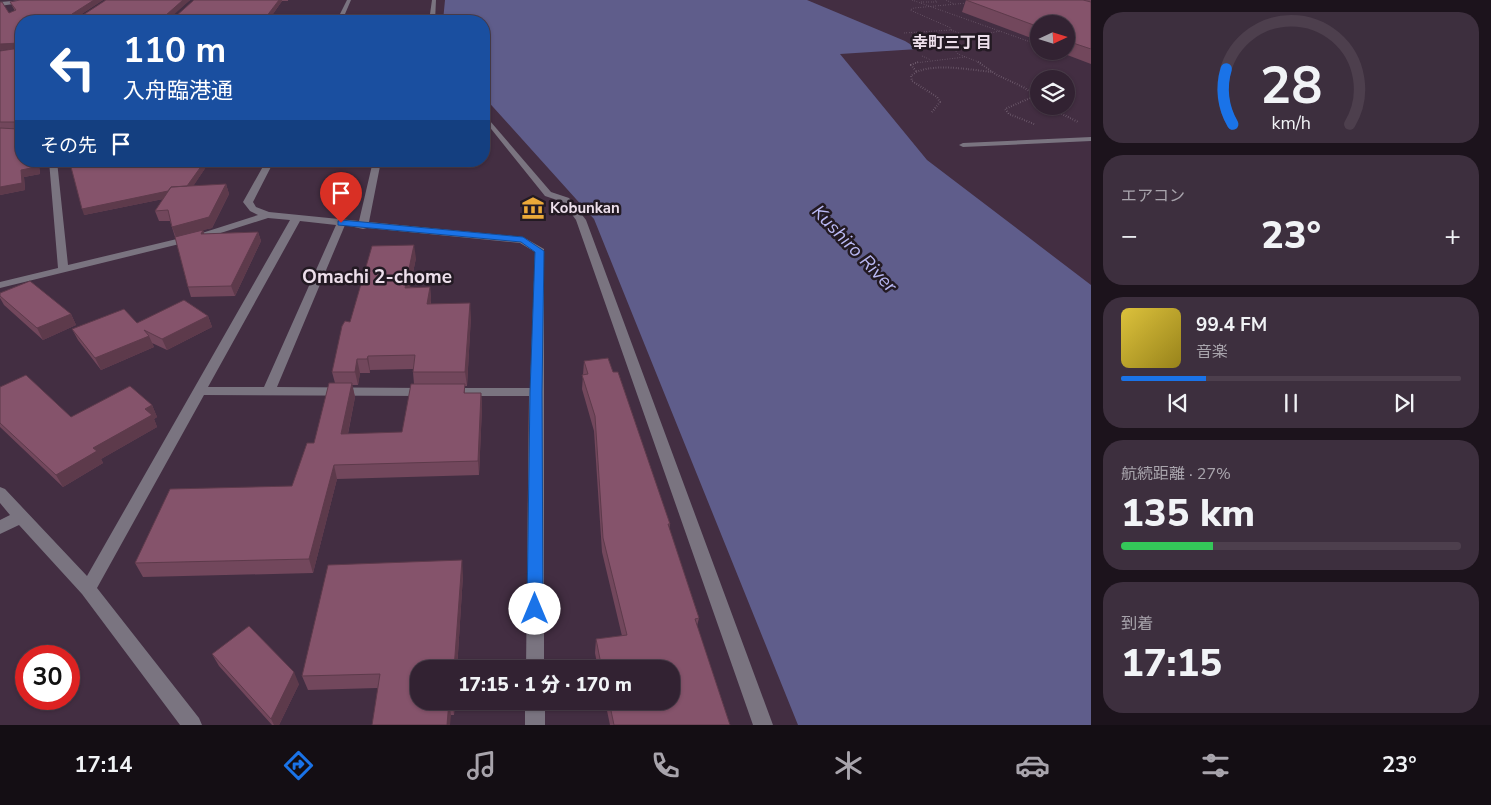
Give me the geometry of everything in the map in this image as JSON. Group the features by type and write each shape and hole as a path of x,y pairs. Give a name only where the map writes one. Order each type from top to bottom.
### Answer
{"street":[{"path":"3,3 38,0"},
{"path":"342,15 349,0"},
{"path":"433,15 434,0"},
{"path":"3,3 9,9"},
{"path":"490,123 548,194 566,200 581,220 763,725"},
{"path":"963,145 1091,139"},
{"path":"54,167 63,270"},
{"path":"267,167 248,202 253,209 267,215 298,217 363,226 523,240 540,251 536,392 535,660"},
{"path":"363,226 376,167"},
{"path":"0,285 206,235 267,215"},
{"path":"88,589 298,217"},
{"path":"269,391 341,223"},
{"path":"199,391 536,392"},
{"path":"0,493 88,589 192,725"},
{"path":"0,528 20,517"},
{"path":"535,710 535,725"}],"path":[{"path":"912,0 1030,42"},
{"path":"916,0 937,2 934,0"},
{"path":"946,0 954,4"},
{"path":"969,37 910,10 971,2"},
{"path":"904,33 951,30"},
{"path":"1000,31 956,40 952,46 958,54 983,64 993,72 1030,93"},
{"path":"939,49 954,48"},
{"path":"922,56 932,60"},
{"path":"916,70 911,64 965,57"},
{"path":"932,112 940,102 937,97 912,81 911,76 916,70 947,67 993,72"},
{"path":"1030,98 1005,109 1008,114 1033,122 1034,128 1044,141"},
{"path":"1064,115 1084,125"}],"water":[{"name":"Kushiro River","path":"445,0 807,0 905,41 918,49 840,54 927,160 1091,285 1091,725 798,725 594,219 490,104 490,15 444,15"}],"building":[{"path":"20,0 94,0 72,15 15,15 15,43 0,44 0,2 2,2 9,13 16,10 10,2"},
{"path":"106,0 183,0 166,15 83,15"},
{"path":"194,0 279,0 268,15 177,15"},
{"path":"966,0 1083,0 1091,2 1091,49 1075,44 1075,15 1030,15 1030,24"},
{"path":"15,49 15,122 0,122 0,51"},
{"path":"0,128 15,129 15,167 36,167 21,170 22,183 0,187"},
{"path":"71,167 201,167 187,186 171,187 168,191 82,209"},
{"path":"226,184 209,217 172,227 168,210 155,211 171,187"},
{"path":"203,230 201,234 258,232 231,286 188,287 175,237"},
{"path":"414,245 405,288 430,287 427,304 470,303 465,372 413,372 415,355 368,356 367,359 357,359 355,372 332,372 342,326 345,321 350,322 372,246"},
{"path":"30,281 71,314 37,328 0,296 0,293"},
{"path":"184,300 208,316 162,339 144,330 149,336 95,358 72,329 124,309 137,323"},
{"path":"608,358 613,372 618,372 670,524 668,524 699,618 695,619 730,725 614,725 611,710 680,710 680,660 600,660 596,639 627,635 603,538 595,416 582,375 588,374 584,361"},
{"path":"26,375 71,417 130,386 152,405 145,409 152,415 93,448 97,451 56,475 0,423 0,387"},
{"path":"329,383 352,383 341,434 402,432 411,384 465,384 464,393 481,393 478,461 334,465 309,559 135,563 170,489 292,486 307,443 314,443"},
{"path":"462,560 455,660 410,660 410,710 448,710 447,725 372,725 380,674 302,676 328,565"},
{"path":"249,626 294,672 271,719 212,654"}],"place":[{"name":"Kobunkan","path":"533,208"}],"district":[{"name":"幸町三丁目","path":"952,42"},
{"name":"Omachi 2-chome","path":"377,276"}],"route":[{"path":"341,223 523,240 540,251 536,392 535,609"}]}
